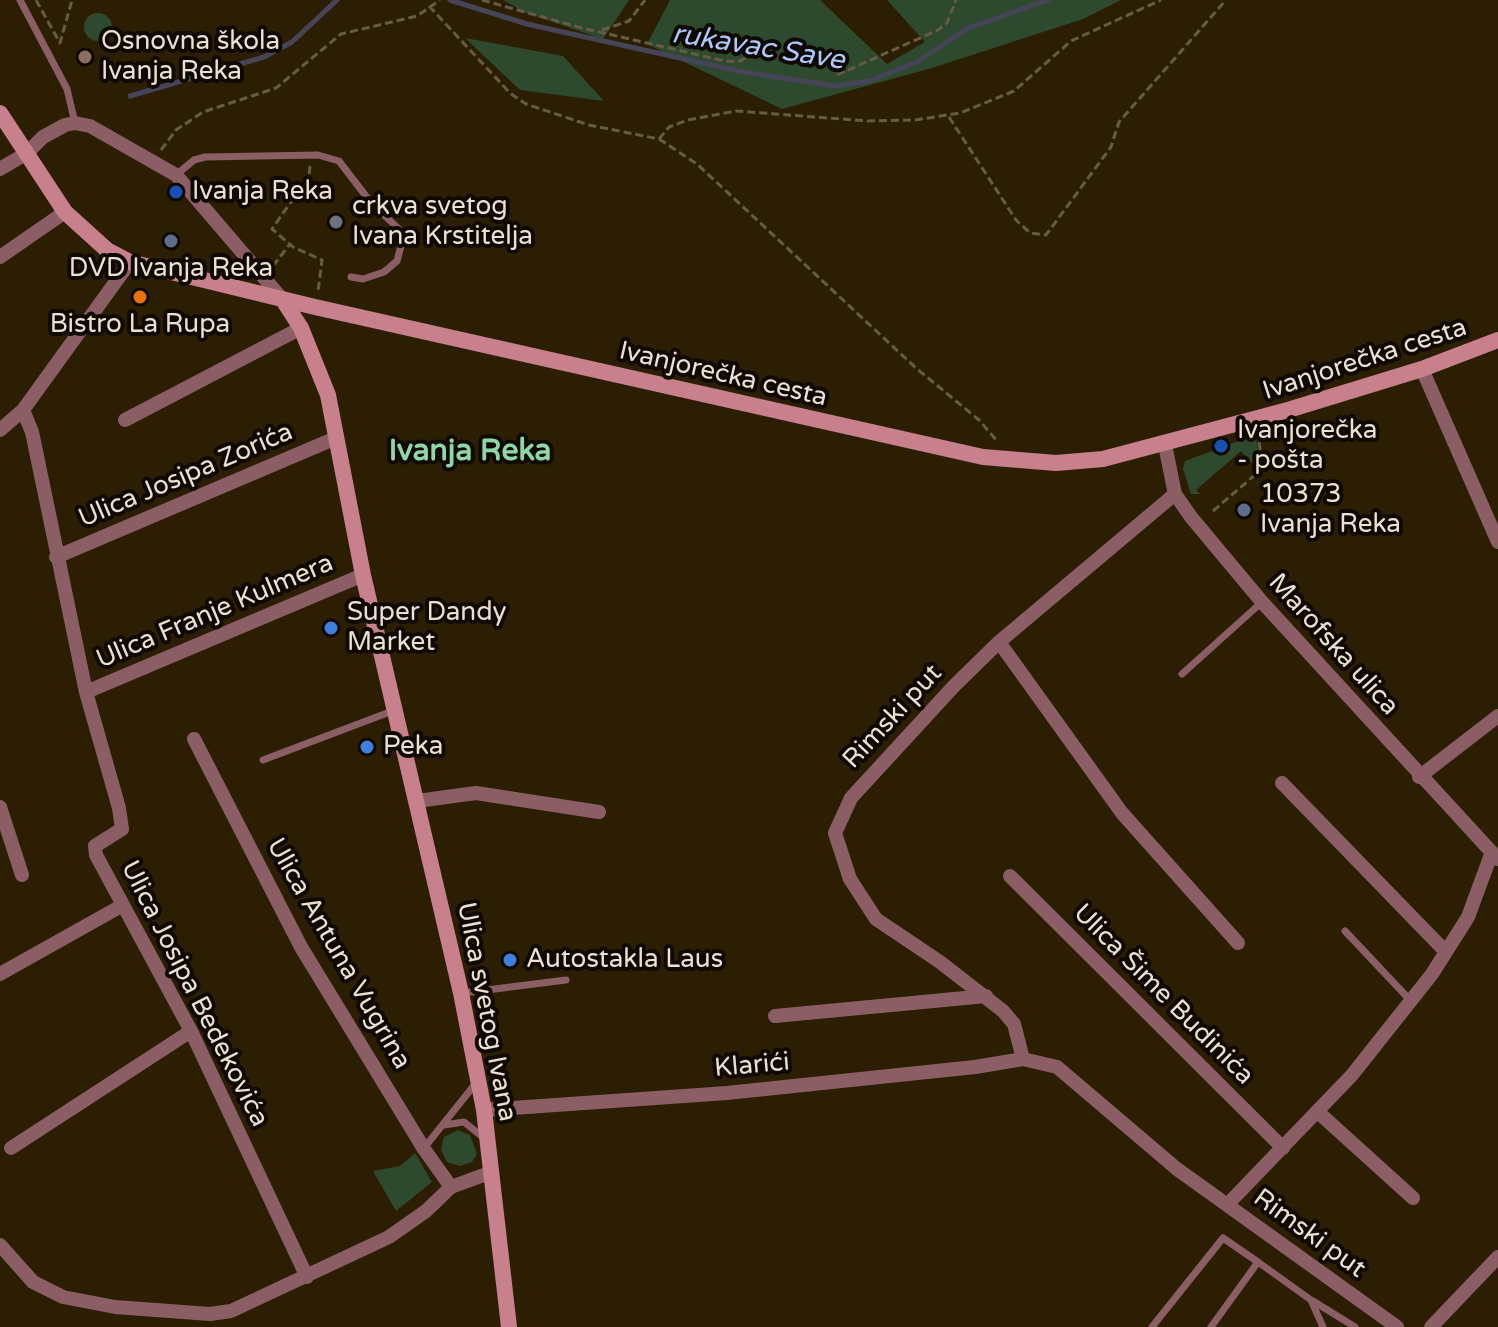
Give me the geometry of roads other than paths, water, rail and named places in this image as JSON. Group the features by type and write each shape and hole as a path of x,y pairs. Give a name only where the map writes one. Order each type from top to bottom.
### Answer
{"main road":[{"name":"Ivanjorečka cesta","path":"0,113 65,212 107,250 130,262 283,300 957,452 1012,461 1077,462 1165,445 1422,369 1498,340"},
{"name":"Ulica svetog Ivana","path":"283,300 301,328 328,395 363,575 397,709 461,993 484,1110 509,1327"}],"street":[{"path":"0,169 27,153 43,137 75,123 90,126 176,175 283,300"},
{"path":"0,257 65,212"},
{"path":"0,430 23,410 130,262"},
{"path":"125,420 301,328"},
{"path":"1422,369 1498,542"},
{"name":"Ulica Josipa Bedekovića","path":"23,410 32,432 86,692 122,829 95,846 96,855 191,1031 307,1277"},
{"name":"Ulica Josipa Zorića","path":"56,557 336,438"},
{"name":"Marofska ulica","path":"1165,445 1175,494 1262,602 1419,777 1495,855"},
{"name":"Rimski put","path":"1175,494 999,642 851,798 835,833 850,879 876,919 986,996 1014,1024 1023,1059 1057,1067 1177,1169 1397,1327"},
{"name":"Ulica Franje Kulmera","path":"86,692 363,575"},
{"path":"999,642 1122,813 1238,943"},
{"path":"1419,777 1498,716"},
{"name":"Ulica Antuna Vugrina","path":"194,739 301,947 424,1149 451,1187"},
{"path":"1282,783 1445,951"},
{"path":"417,801 476,793 599,812"},
{"path":"0,807 22,875"},
{"path":"1227,1205 1318,1112 1387,1033 1468,917 1495,855"},
{"name":"Ulica Šime Budinića","path":"1010,876 1283,1148"},
{"path":"0,974 123,905"},
{"path":"775,1016 986,996"},
{"path":"11,1148 191,1031"},
{"name":"Klarići","path":"484,1110 727,1093 975,1067 1023,1059"},
{"path":"1318,1112 1413,1198"},
{"path":"0,1245 22,1271 46,1290 115,1307 210,1314 231,1311 389,1237 426,1211 451,1187 492,1172"},
{"path":"1431,1327 1498,1257"}],"lane":[{"path":"20,0 67,89 75,123"},
{"path":"176,175 194,160 205,157 318,155 339,161 372,204 399,229 402,242 397,261 384,272 363,279 351,277"},
{"path":"1182,674 1262,602"},
{"path":"263,760 397,709"},
{"path":"1345,931 1410,1000"},
{"path":"461,993 566,980"},
{"path":"424,1149 479,1077"},
{"path":"442,1126 464,1122 488,1143"},
{"path":"1152,1327 1223,1238 1355,1327"},
{"path":"1211,1327 1258,1262"},
{"path":"1311,1300 1323,1327"}],"waterway":[{"name":"rukavac Save","path":"130,96 264,57 292,42 337,0"},
{"name":"rukavac Save","path":"450,0 527,24 743,72 835,86 869,81 917,62 966,29 1048,0"}],"place":[{"name":"Osnovna škola Ivanja Reka","path":"85,57"},
{"name":"Ivanja Reka","path":"176,192"},
{"name":"crkva svetog Ivana Krstitelja","path":"336,222"},
{"name":"DVD Ivanja Reka","path":"171,241"},
{"name":"Bistro La Rupa","path":"140,297"},
{"name":"Ivanjorečka - pošta","path":"1221,446"},
{"name":"10373 Ivanja Reka","path":"1244,510"},
{"name":"Super Dandy Market","path":"331,628"},
{"name":"Peka","path":"367,747"},
{"name":"Autostakla Laus","path":"510,960"}],"district":[{"name":"Ivanja Reka","path":"470,452"}]}
